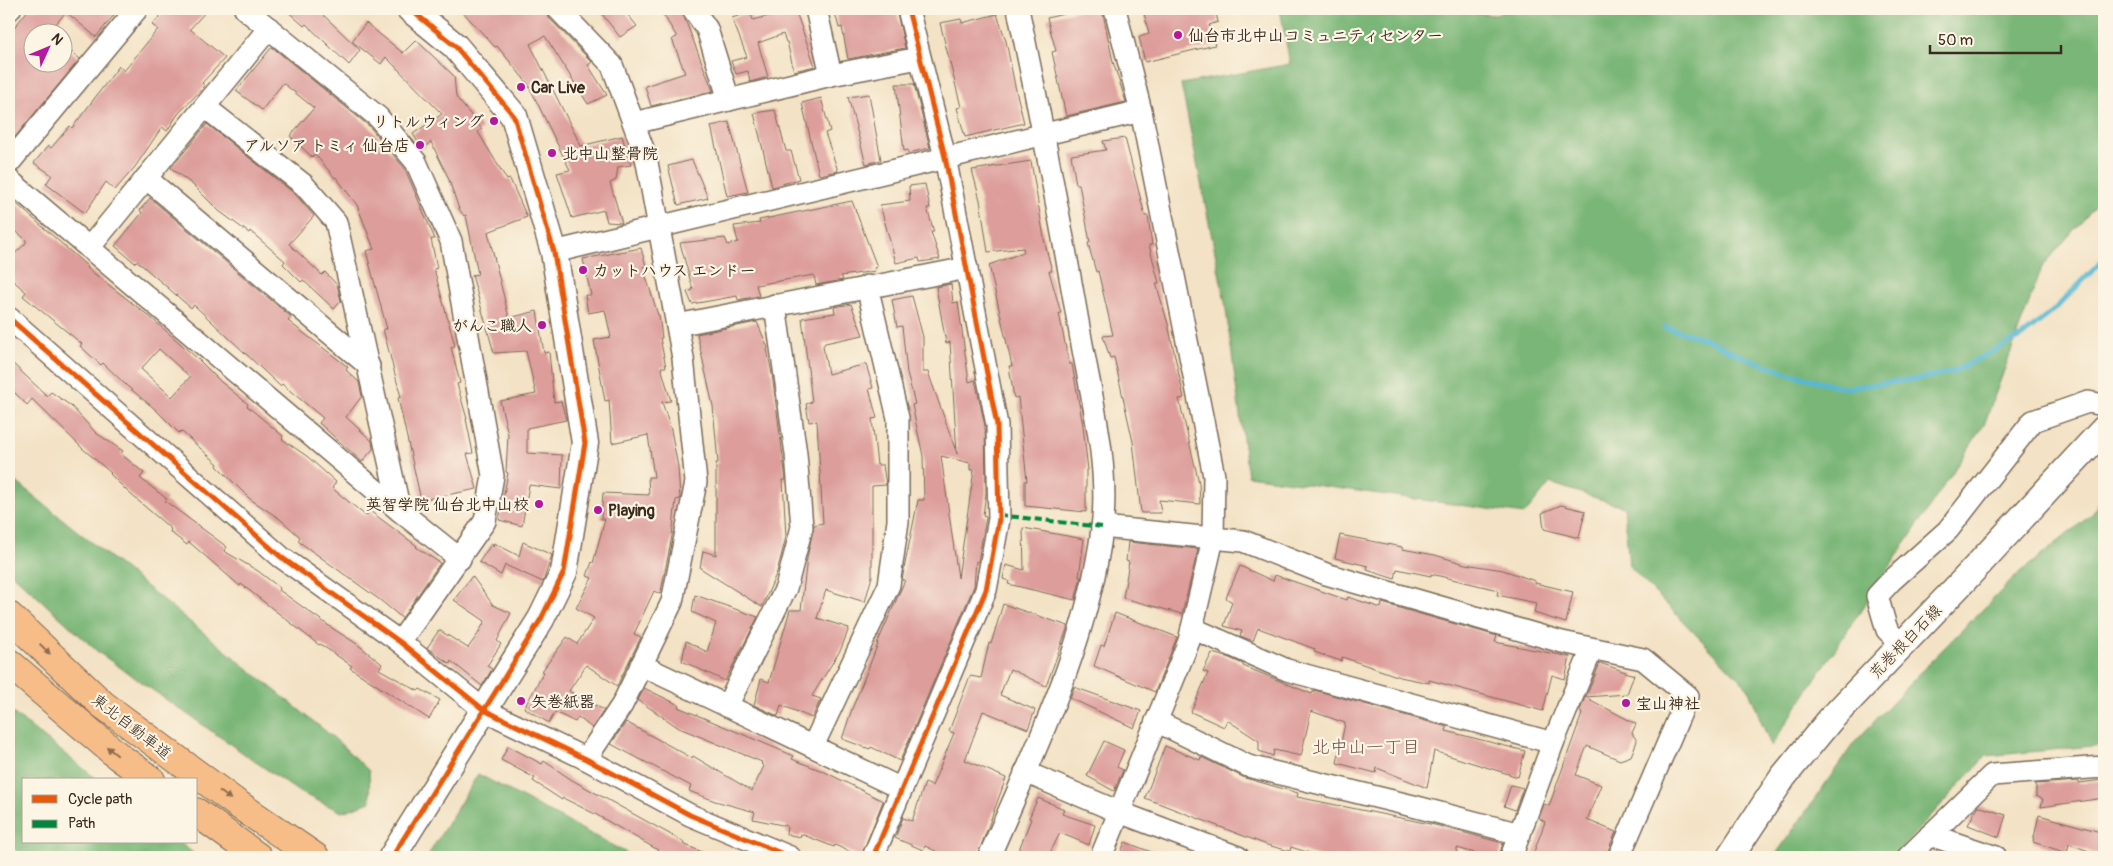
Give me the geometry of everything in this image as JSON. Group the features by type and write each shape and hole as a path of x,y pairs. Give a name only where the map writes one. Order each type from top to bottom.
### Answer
{"highway":[{"name":"東北自動車道","path":"9,616 110,710 236,803 315,857"},
{"name":"東北自動車道","path":"9,662 118,756 148,778"},
{"path":"198,813 258,857"}],"street":[{"path":"9,163 137,9"},
{"path":"245,9 378,116 416,162 451,242 493,476 485,521 400,642"},
{"path":"392,857 541,619 564,572 586,443 554,252 514,116 455,46 410,9"},
{"path":"558,9 612,65 646,157 683,358 696,482 672,602 622,705 586,758"},
{"path":"693,9 707,29 729,100"},
{"path":"816,9 831,76"},
{"path":"873,857 986,590 999,519 997,425 946,157 919,58 908,9"},
{"path":"990,857 1070,660 1092,588 1102,527 1103,464 1044,134 1018,9"},
{"path":"1101,857 1189,641 1213,539 1214,476 1142,110 1115,9"},
{"path":"89,248 269,28"},
{"path":"634,124 831,76 919,58"},
{"path":"205,107 304,185 336,222 400,511"},
{"path":"554,252 1142,110"},
{"path":"146,178 369,366"},
{"path":"9,180 400,511 460,559"},
{"path":"677,325 867,286 967,268"},
{"path":"813,746 889,585 898,520 898,418 867,286"},
{"path":"727,706 786,588 802,527 796,454 775,305"},
{"path":"9,318 281,557 400,642 484,710 586,758 690,815 790,857"},
{"path":"1902,645 1887,630 1876,596 1948,530 2033,421 2088,402 2104,405"},
{"name":"荒巻根白石線","path":"1730,857 1783,777 1830,720 2100,433"},
{"path":"1102,527 1243,541 1326,574 1562,642 1643,658 1688,696 1619,857"},
{"path":"1192,628 1287,670 1553,743"},
{"path":"1511,857 1553,743 1592,648"},
{"path":"641,665 902,789"},
{"path":"1156,721 1248,766 1520,834"},
{"path":"1908,857 1992,775 2104,767"},
{"path":"1025,772 1118,812 1238,857"},
{"path":"1930,835 1996,857"}],"green space":[{"path":"1280,9 1436,9 1496,15 1509,9 2104,9 2104,195 2042,267 1984,425 1771,746 1748,688 1629,566 1624,507 1550,483 1525,514 1248,476 1225,302 1181,84 1290,64"},
{"path":"9,476 334,738 369,771 370,802 342,812 299,792 98,652 9,571"},
{"path":"2104,493 2104,745 1986,756 1893,857 1774,857 1854,743 1934,658 2016,576 2092,514"},
{"path":"9,710 95,778 22,778 22,844 182,844 198,857 24,857 9,844"},
{"path":"478,774 634,857 427,857"}],"building":[{"path":"29,9 119,9 96,37 66,12 58,22 22,22 22,72 69,72 9,144 9,34"},
{"path":"166,9 208,9 190,29 225,58 202,83 205,86 178,114 167,131 162,127 135,167 115,190 106,182 85,213 46,184 52,175 34,163 48,146 51,148 70,126 72,128 119,66 124,71 158,29 152,25"},
{"path":"285,9 317,9 360,50 349,65 306,24 304,26"},
{"path":"460,9 545,9 549,18 592,62 588,65 607,95 588,104 545,36 530,44 581,146 622,136 631,165 618,167 616,180 610,183 622,223 607,222 604,210 572,218 557,173 570,170 528,84 497,46 495,47"},
{"path":"598,9 623,9 637,26 620,37"},
{"path":"660,9 681,9 713,91 651,106 645,86 685,73 672,39 677,37"},
{"path":"795,9 815,66 794,71 787,42 783,34 758,43 768,77 750,82 748,71 736,74 731,61 747,57 732,18 750,12 753,20"},
{"path":"834,9 896,9 905,48 848,59 842,27 839,28"},
{"path":"1084,9 1102,9 1113,62 1126,102 1066,116 1052,52 1056,51 1047,18"},
{"name":"仙台市北中山コミュニティセンター","path":"1143,9 1215,9 1218,22 1209,25 1215,45 1145,62 1139,37 1149,34"},
{"path":"997,14 1006,41 1024,123 965,137 957,108 961,107 940,23 961,19 962,23"},
{"path":"366,23 403,53 416,40 454,76 456,97 482,129 478,132 507,180 510,179 527,217 488,232 509,318 537,311 544,353 549,352 554,402 561,401 566,420 527,428 527,453 562,455 561,489 529,485 522,526 499,520 508,473 506,472 508,434 500,401 536,394 526,351 494,353 472,275 478,274 466,215 464,216 459,209 448,177 431,142 422,149 413,134 442,114 386,57 381,64 352,41"},
{"path":"272,47 369,126 405,169 435,239 431,239 437,268 434,269 455,346 451,347 460,383 457,384 467,419 473,453 467,454 477,489 421,500 398,398 401,397 383,329 387,329 366,251 374,249 357,205 336,177 315,154 312,157 290,136 314,108 283,83 262,110 236,91"},
{"path":"72,52 80,59 72,69"},
{"path":"896,84 914,84 930,148 908,153 908,150 904,151"},
{"path":"869,94 881,160 866,164 848,97"},
{"path":"821,98 830,131 825,133 838,171 819,175 802,103"},
{"path":"775,110 786,151 791,151 799,179 772,187 754,113"},
{"path":"729,122 748,192 727,196 711,126"},
{"path":"207,124 295,194 314,216 289,244 322,275 325,272 337,285 341,301 334,309 303,280 301,282 283,264 285,261 250,231 249,233 219,211 193,185 171,168"},
{"path":"1125,138 1145,216 1148,216 1152,245 1149,245 1159,283 1156,283 1168,324 1184,398 1179,399 1199,483 1200,504 1159,500 1161,513 1141,513 1133,442 1114,357 1110,358 1103,336 1113,335 1098,271 1096,272 1088,243 1090,242 1079,184 1076,184 1071,155 1106,150 1103,141"},
{"path":"692,160 708,198 678,205 668,166"},
{"path":"1031,161 1045,244 1052,271 1049,271 1061,313 1059,313 1069,364 1072,364 1083,426 1088,470 1086,470 1086,512 1025,506 1025,481 1027,481 1018,397 1014,398 1009,366 1012,366 989,265 1024,252 1023,248 988,252 980,200 972,170"},
{"path":"925,184 930,208 927,208 934,232 931,232 940,259 920,262 919,258 896,263 880,205 910,201 909,186"},
{"path":"9,197 87,268 149,316 197,358 221,382 248,404 247,406 283,436 282,439 308,457 336,482 332,488 366,516 370,511 440,563 402,618 298,541 300,537 280,519 250,499 217,466 218,464 181,431 179,433 103,363 101,365 80,346 82,344 23,296 26,292 9,277 9,259 26,243 26,240 9,225","holes":["159,349 190,377 172,397 141,369"]},
{"path":"150,198 291,317 288,321 348,367 346,370 359,382 362,396 346,417 372,441 373,449 362,462 319,423 323,418 282,384 280,386 194,305 191,308 137,261 135,263 115,246 142,213 140,210"},
{"path":"852,201 877,267 874,268 875,271 841,276 843,280 816,285 814,275 756,285 759,296 738,300 737,296 692,304 687,292 693,290 680,243 725,238 728,245 738,242 734,226 760,223 759,220"},
{"path":"641,248 646,266 643,267 659,315 662,338 660,338 666,367 661,367 671,401 662,402 671,430 678,467 680,499 676,500 672,536 660,594 654,591 634,634 641,637 617,686 586,665 569,691 604,710 592,728 578,717 575,722 555,712 549,723 524,708 544,672 542,671 567,637 577,644 594,618 576,608 592,578 587,576 593,563 605,519 601,519 603,493 649,495 648,477 654,477 648,435 612,443 609,400 605,401 594,340 611,337 605,310 588,313 585,295 591,295 583,259"},
{"path":"951,284 953,303 958,302 969,382 975,380 985,426 986,493 983,515 986,518 978,562 976,561 974,586 900,761 871,747 870,749 842,739 877,644 905,580 902,580 918,500 924,500 923,456 912,405 915,404 907,373 902,326 897,327 892,300 912,296 923,337 923,372 928,372 957,454 950,342 946,343 936,287","holes":["941,456 970,463 970,470 974,470 958,578"]},
{"path":"851,304 863,335 825,343 823,346 828,374 866,364 873,388 869,389 877,418 872,419 877,465 883,465 886,485 872,486 872,576 865,602 826,590 817,618 849,628 841,649 812,696 821,699 812,718 781,705 778,716 754,705 761,679 769,682 790,610 801,610 807,558 814,525 823,523 817,421 809,422 806,404 812,402 802,318 835,313 834,307"},
{"path":"757,322 768,348 786,480 783,480 786,537 777,572 762,607 700,568 703,551 716,555 716,463 718,463 713,406 697,334"},
{"path":"9,360 47,396 51,392 71,406 96,433 123,451 121,454 144,473 140,478 167,499 165,501 227,547 224,551 258,571 280,588 279,590 357,644 382,664 379,669 418,691 420,689 440,700 429,719 350,668 352,666 319,645 241,584 240,586 189,542 187,545 170,532 171,529 128,492 111,473 82,448 32,399 27,405 9,387"},
{"path":"1561,505 1585,511 1579,538 1544,529 1542,513"},
{"path":"1023,528 1084,539 1079,577 1081,577 1075,600 1008,584 1009,581 1003,579 1006,565 1024,570"},
{"path":"1340,535 1402,547 1402,549 1435,555 1465,564 1503,570 1535,581 1535,583 1573,592 1566,623 1534,613 1536,603 1497,595 1498,590 1431,574 1431,576 1397,569 1395,579 1367,570 1368,566 1335,558"},
{"path":"523,542 552,555 543,582 505,565 501,575 479,562 492,543 493,547 494,543 519,556"},
{"path":"1128,542 1198,549 1182,614 1123,598 1129,562 1126,561"},
{"path":"1240,566 1273,581 1275,575 1347,600 1348,597 1381,608 1382,603 1497,636 1495,642 1570,657 1565,679 1552,675 1543,711 1429,680 1429,683 1400,677 1342,657 1341,661 1314,652 1315,649 1258,628 1253,641 1240,636 1242,631 1224,626 1232,602 1226,598"},
{"path":"472,576 493,605 511,613 497,641 501,644 487,666 492,669 482,686 451,661 450,664 427,648 439,630 468,648 478,634 485,621 454,600"},
{"path":"695,595 758,617 725,681 682,661 686,641 707,652 716,623 692,612"},
{"path":"1003,604 1068,626 1046,686 1010,669 1000,695 1035,710 1028,729 983,711 965,760 1006,778 977,857 948,857 925,846 923,850 895,838 903,818 912,821 925,783 932,786 954,733 949,731 970,676 981,678 989,643 991,644"},
{"path":"1115,613 1177,637 1155,692 1094,666 1101,645 1104,646"},
{"path":"1212,653 1227,657 1243,664 1243,666 1312,694 1314,690 1447,727 1446,731 1525,751 1518,777 1434,751 1427,788 1377,768 1376,773 1337,763 1345,723 1311,711 1301,756 1274,750 1273,756 1259,751 1259,741 1227,720 1224,727 1191,712 1208,673 1203,671"},
{"path":"1600,663 1634,675 1627,694 1586,697"},
{"path":"1074,687 1141,711 1134,728 1070,698"},
{"path":"644,688 679,705 678,707 794,756 792,759 825,772 883,801 861,857 835,845 834,847 801,834 800,837 786,834 787,826 753,819 755,812 715,801 689,791 691,786 611,744 626,722 692,758 693,756 752,791 764,766 761,764 762,762 679,728 638,700"},
{"path":"1585,697 1636,724 1632,733 1637,741 1631,756 1620,760 1587,746 1576,775 1601,785 1587,820 1616,832 1605,857 1532,857 1545,822 1539,818 1544,804 1549,806 1582,714 1580,711"},
{"path":"1104,741 1124,750 1117,767 1123,770 1114,791 1087,776"},
{"path":"508,746 542,764 544,761 572,780 684,842 683,844 714,857 670,857 597,815 563,798 562,800 533,781 535,778 501,760"},
{"path":"1165,746 1200,760 1201,757 1245,778 1298,793 1297,797 1435,825 1503,843 1499,857 1489,857 1457,848 1456,857 1322,857 1291,847 1290,851 1267,845 1145,798"},
{"path":"2104,780 2104,798 2041,807 2043,799 2036,796 2036,784 2078,781 2079,783"},
{"path":"1511,785 1523,788 1515,810 1504,806"},
{"path":"1038,798 1064,809 1062,814 1095,825 1089,845 1060,833 1048,857 1016,857"},
{"path":"1978,806 2006,815 1999,837 1968,825"},
{"path":"2039,815 2104,833 2100,855 2069,844 2067,853 2033,842"},
{"path":"1125,842 1162,856 1162,857 1119,857"}],"waterway":[{"path":"1664,327 1706,339 1743,357 1794,375 1845,388 1918,379 1953,372 2022,336 2053,311 2104,259"}],"marked path":[{"path":"999,515 1102,527"}],"cycle path":[{"path":"392,857 541,619 564,572 585,443 554,252 514,116 455,46 410,9"},
{"path":"873,857 986,590 999,519 997,425 945,157 908,9"},
{"path":"9,318 281,557 400,642 484,710 586,759 690,815 790,857"}],"place":[{"name":"仙台市北中山コミュニティセンター","path":"1178,35"},
{"name":"Car Live","path":"521,87"},
{"name":"リトルウィング","path":"494,121"},
{"name":"アルソア トミィ 仙台店","path":"420,145"},
{"name":"北中山整骨院","path":"552,153"},
{"name":"カットハウス エンドー","path":"583,270"},
{"name":"がんこ職人","path":"542,325"},
{"name":"英智学院 仙台北中山校","path":"539,504"},
{"name":"Playing","path":"598,510"},
{"name":"矢巻紙器","path":"521,701"},
{"name":"宝山神社","path":"1626,703"}],"district":[{"name":"北中山一丁目","path":"1366,747"}]}
